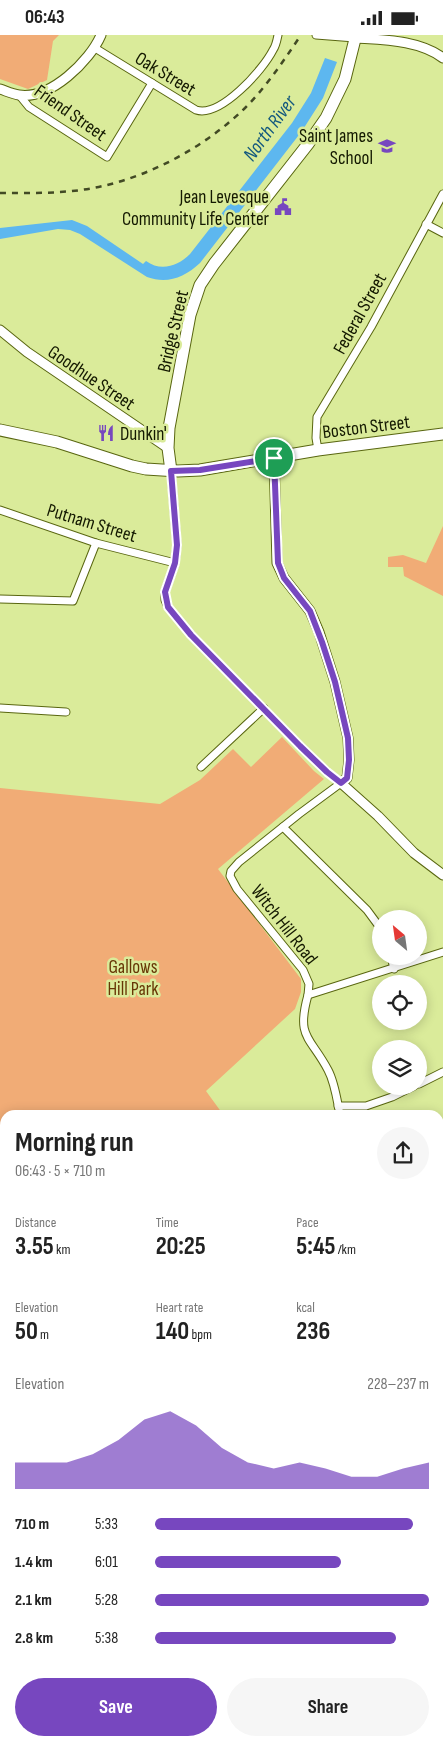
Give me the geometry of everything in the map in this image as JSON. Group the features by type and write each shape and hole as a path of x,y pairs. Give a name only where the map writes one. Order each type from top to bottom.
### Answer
{"main road":[{"name":"Bridge Street","path":"171,471 168,449 170,428 190,315 200,285 214,263 308,144 328,114 345,79 355,36"},
{"name":"Boston Street","path":"0,430 57,442 132,466 171,471 200,470 318,450 443,434"}],"street":[{"path":"0,89 20,96 37,93 54,86 73,72 95,48 101,35"},
{"name":"Oak Street","path":"95,48 201,112 212,110 252,79 272,52 278,35"},
{"path":"316,35 393,38 426,49 443,58"},
{"name":"Friend Street","path":"20,96 29,107 107,157 152,83"},
{"name":"Federal Street","path":"318,450 316,438 317,417 371,327 443,194"},
{"path":"426,224 443,233"},
{"name":"Goodhue Street","path":"0,330 26,352 168,449"},
{"path":"274,458 278,563 284,578 314,618 335,682 350,748 347,778 283,827 372,917"},
{"path":"171,471 177,545 175,563 165,592 168,607 191,635 318,764 378,816 414,853 443,875"},
{"name":"Putnam Street","path":"0,510 96,543 175,563"},
{"path":"0,599 73,601 96,543"},
{"path":"0,708 66,713"},
{"path":"201,767 264,708"},
{"name":"Witch Hill Road","path":"283,827 239,862 230,875 237,889 303,970 309,984 308,995"},
{"path":"339,1110 328,1071 303,1027 303,1011 308,995 443,952"},
{"path":"393,965 394,969"},
{"path":"427,1080 443,1072"},
{"path":"338,1106 366,1106 396,1095"}],"green space":[{"path":"0,35 59,35 53,41 47,80 28,89 0,79"},
{"path":"443,526 443,596 404,576 403,567 388,567 388,557 403,555 426,563"},
{"name":"Gallows Hill Park","path":"282,737 324,779 218,869 301,979 301,992 295,1009 206,1091 220,1110 0,1110 0,788 160,804 200,780 233,749 251,767"}],"water":[{"path":"325,58 337,62 323,98 302,131 200,263 188,273 168,280 147,277 80,234 70,230 58,229 0,239 0,228 72,220 87,226 143,264 146,261 163,267 180,262 190,254 292,123 311,93"}],"railway":[{"path":"0,193 64,192 90,189 122,181 161,166 197,146 245,108 268,82 301,35"}],"place":[{"name":"Saint James School","path":"387,146"},
{"name":"Jean Levesque Community Life Center","path":"283,207"},
{"name":"Dunkin'","path":"106,433"}],"route":[{"path":"274,458 276,554 284,578 314,618 335,682 350,748 347,778 341,783 300,746 191,635 177,620 168,607 166,600 165,592 177,555 171,471 200,470 274,458"}],"water label":[{"name":"North River","path":"269,128"}]}
